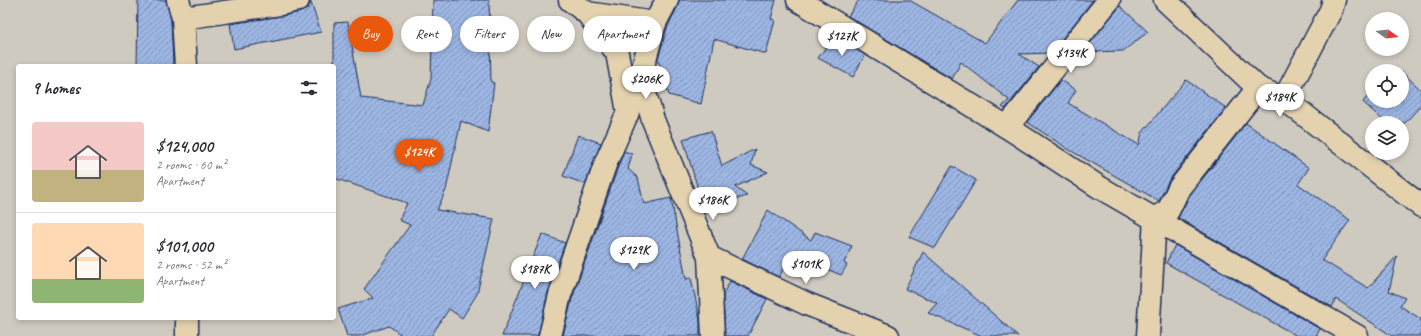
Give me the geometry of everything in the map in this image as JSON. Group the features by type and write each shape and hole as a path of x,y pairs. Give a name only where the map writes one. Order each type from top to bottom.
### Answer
{"street":[{"path":"186,64 180,9 280,4 298,0"},
{"path":"659,16 667,0"},
{"path":"798,0 1007,127 1099,187 1357,336"},
{"path":"1007,127 1109,0"},
{"path":"1165,0 1258,88 1284,99 1421,206"},
{"path":"1284,99 1331,10 1334,0"},
{"path":"579,7 622,16"},
{"path":"550,336 560,295 606,162 628,112 617,53 579,7"},
{"path":"647,52 640,77 653,120 709,258 713,336"},
{"path":"1155,218 1168,211 1179,188 1258,88"},
{"path":"628,112 653,120"},
{"path":"1148,336 1155,218"},
{"path":"709,258 807,304 888,336"},
{"path":"187,320 187,336"}],"building":[{"path":"138,0 166,0 171,20 173,64 137,64"},
{"path":"310,0 321,32 234,49 230,24 301,12 307,9 310,4"},
{"path":"433,0 489,0 489,16 460,16 460,52 490,52 491,82 494,83 488,132 461,121 446,190 437,210 494,219 477,294 462,318 449,309 431,336 403,336 389,326 360,336 347,336 338,309 373,298 364,289 410,225 399,220 407,203 336,179 336,64 334,64 334,23 348,22 348,52 353,52 361,98 423,105 431,79 432,52 452,52 452,16 433,16"},
{"path":"679,0 776,0 771,19 775,20 766,54 714,39 701,104 669,95 658,59 660,52 662,52 662,45 667,28 678,6"},
{"path":"859,0 909,0 985,43 1018,0 1093,0 1051,53 1019,54 1039,67 1005,109 1002,107 1009,100 961,62 952,79 848,16"},
{"path":"1120,6 1148,32 1123,51 1083,52"},
{"path":"834,36 865,55 853,77 818,58"},
{"path":"1409,79 1421,90 1421,105 1409,118 1409,116 1378,116 1370,108 1409,108"},
{"path":"1061,80 1076,90 1068,103 1139,145 1142,133 1186,80 1226,108 1169,180 1159,201 1068,149 1027,122"},
{"path":"1246,123 1309,168 1298,184 1350,220 1322,260 1368,288 1397,256 1389,291 1405,298 1400,306 1421,319 1421,336 1392,336 1336,299 1332,307 1178,218 1190,195"},
{"path":"711,131 722,166 755,149 751,165 768,172 735,187 747,196 714,206 703,206 683,139"},
{"path":"578,135 601,143 585,184 563,176"},
{"path":"624,151 632,154 628,169 638,178 644,204 671,198 686,279 691,278 700,320 700,336 563,336 572,299"},
{"path":"952,166 976,180 935,248 909,237"},
{"path":"768,210 811,240 815,232 852,246 844,263 847,265 841,275 791,254 779,277 742,259"},
{"path":"542,234 565,243 548,292 538,336 502,336"},
{"path":"1175,245 1320,329 1316,336 1297,336 1166,263"},
{"path":"923,252 1018,336 982,336 928,313 937,303 905,289"},
{"path":"730,281 767,299 748,336 725,336 723,294"}]}
